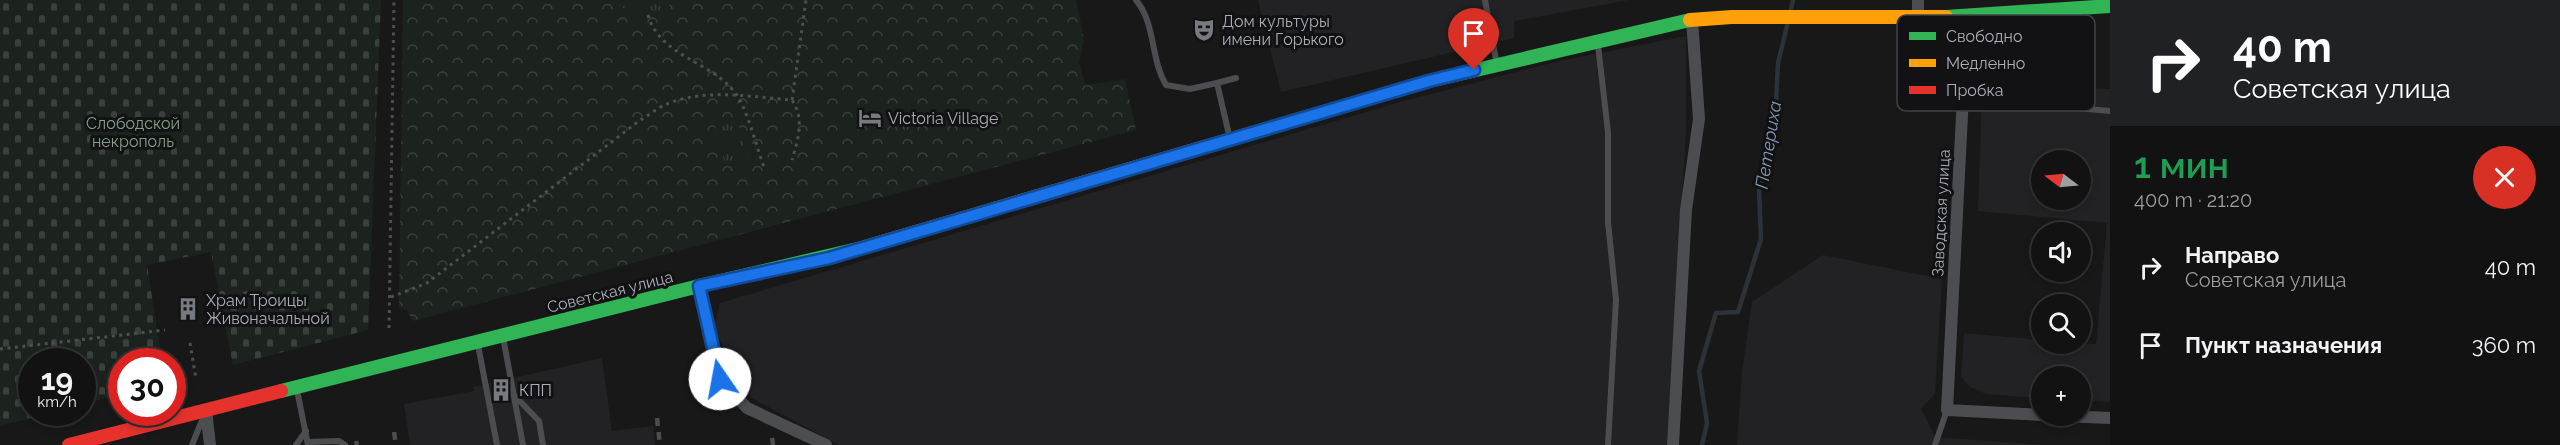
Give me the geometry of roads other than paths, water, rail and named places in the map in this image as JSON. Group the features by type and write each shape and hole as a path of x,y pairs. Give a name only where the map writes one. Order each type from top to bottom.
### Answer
{"main road":[{"name":"Советская улица","path":"1993,15 2110,6"},
{"name":"Советская улица","path":"71,445 699,286 829,258 1429,81 1497,65 1692,20 1732,16 1897,19"}],"street":[{"path":"1673,445 1686,210 1699,119 1692,20"},
{"name":"Заводская улица","path":"1947,410 1962,111"},
{"path":"699,286 720,379 747,408 825,445"},
{"path":"206,410 210,445"},
{"path":"1947,410 2031,414"},
{"path":"2091,417 2110,418"}],"lane":[{"path":"1136,0 1146,12 1158,71 1166,85 1190,89 1236,78"},
{"path":"1485,0 1497,65"},
{"path":"1598,42 1608,132 1608,222 1616,300 1608,445"},
{"path":"1217,82 1230,140"},
{"path":"2095,110 2110,111"},
{"path":"503,336 523,445"},
{"path":"478,343 497,445"},
{"path":"297,389 308,443 339,441 345,445"},
{"path":"513,394 539,421 543,445"},
{"path":"192,445 206,410"},
{"path":"1935,445 1947,410"},
{"path":"296,445 306,431"}],"waterway":[{"name":"Петериха","path":"1790,14 1793,0"},
{"name":"Петериха","path":"1702,445 1707,423 1699,371 1716,313 1738,312 1761,239 1759,189 1776,103 1778,63 1788,22"}],"railway":[{"path":"657,418 660,445"},
{"path":"394,432 396,445"},
{"path":"772,438 773,445"},
{"path":"356,441 357,445"}],"place":[{"name":"Дом культуры имени Горького","path":"1204,30"},
{"name":"Victoria Village","path":"870,118"},
{"name":"Храм Троицы Живоначальной","path":"188,309"},
{"name":"КПП","path":"501,390"}],"park label":[{"name":"Слободской некрополь","path":"133,132"}]}
